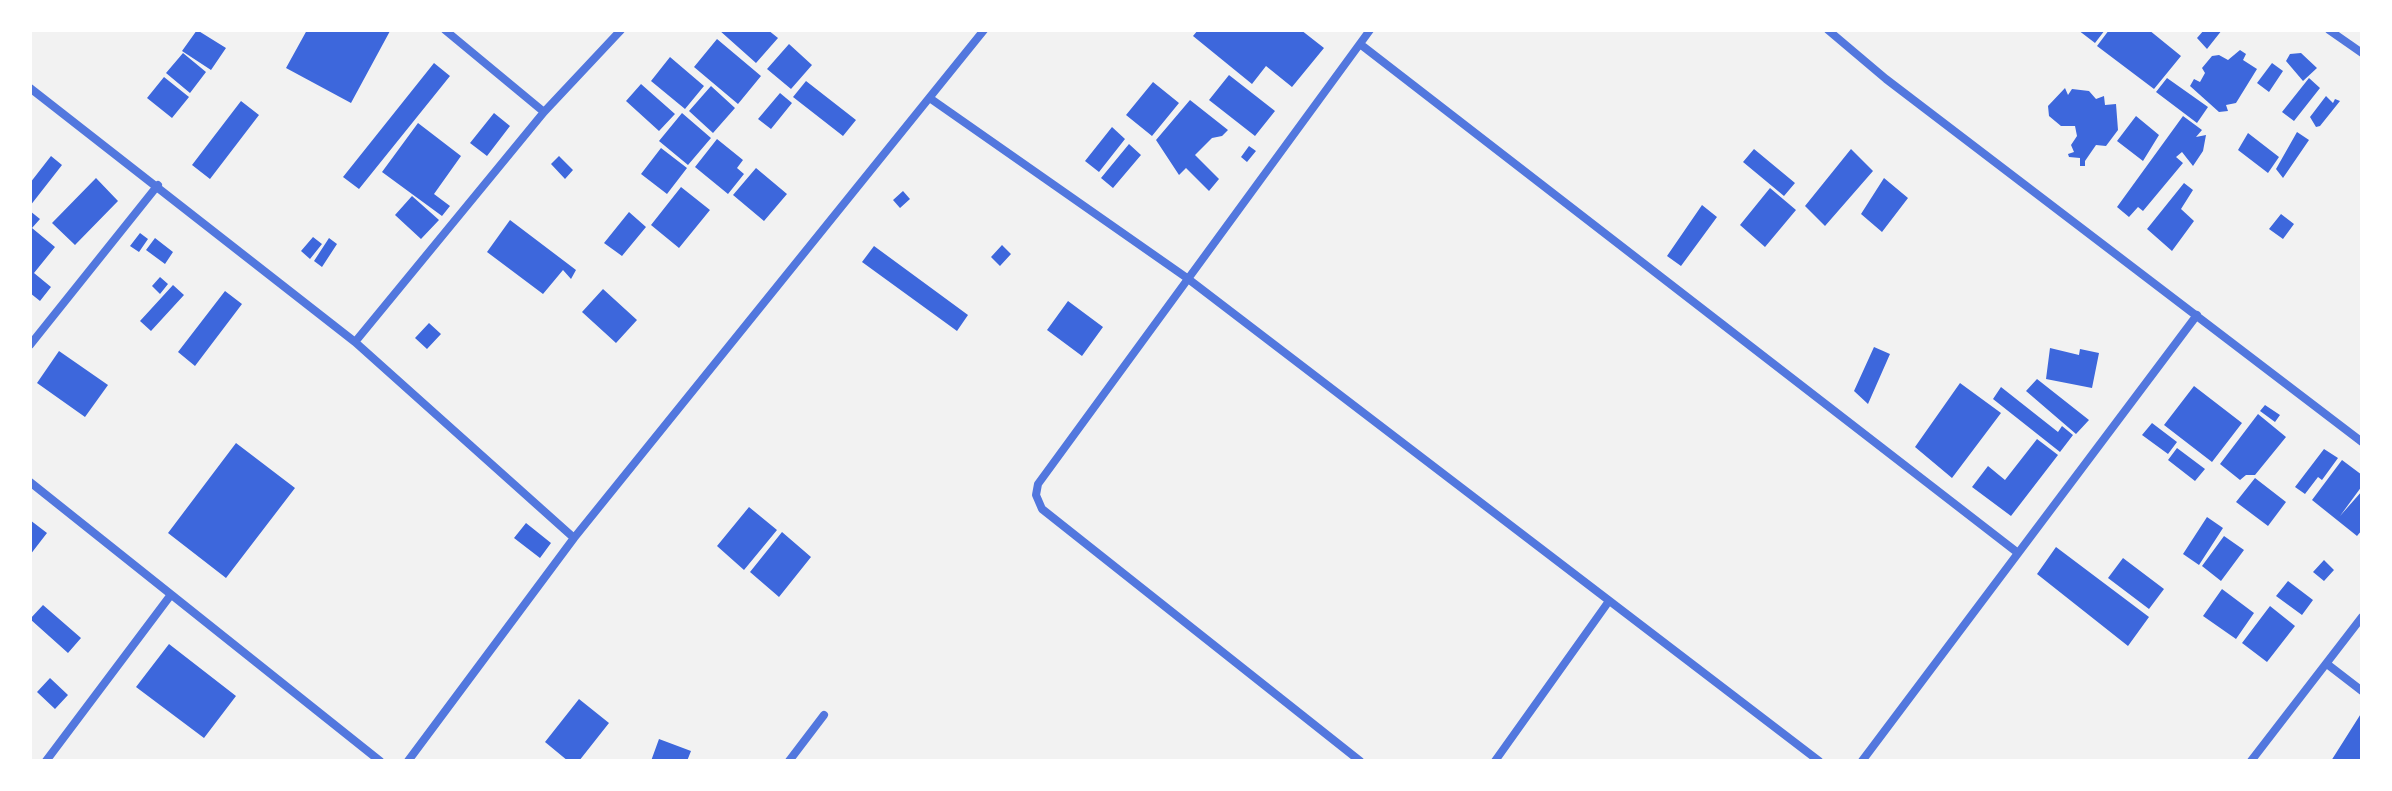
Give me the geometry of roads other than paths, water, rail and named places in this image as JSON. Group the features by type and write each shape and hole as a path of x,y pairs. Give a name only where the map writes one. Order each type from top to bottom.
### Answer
{"street":[{"path":"445,30 544,112"},
{"path":"355,342 544,112 621,30"},
{"path":"408,761 574,538 984,30"},
{"path":"1360,761 1037,502 1038,484 1370,30"},
{"path":"1828,30 1886,79 2362,442"},
{"path":"2329,30 2362,53"},
{"path":"1360,44 2018,553"},
{"path":"30,88 355,342 574,538"},
{"path":"931,99 1187,278 1819,761"},
{"path":"30,345 158,185"},
{"path":"1862,761 2197,315"},
{"path":"30,482 380,761"},
{"path":"46,761 170,596"},
{"path":"1495,761 1609,601"},
{"path":"2251,761 2362,617"},
{"path":"2327,664 2362,691"},
{"path":"789,761 824,715"}]}
